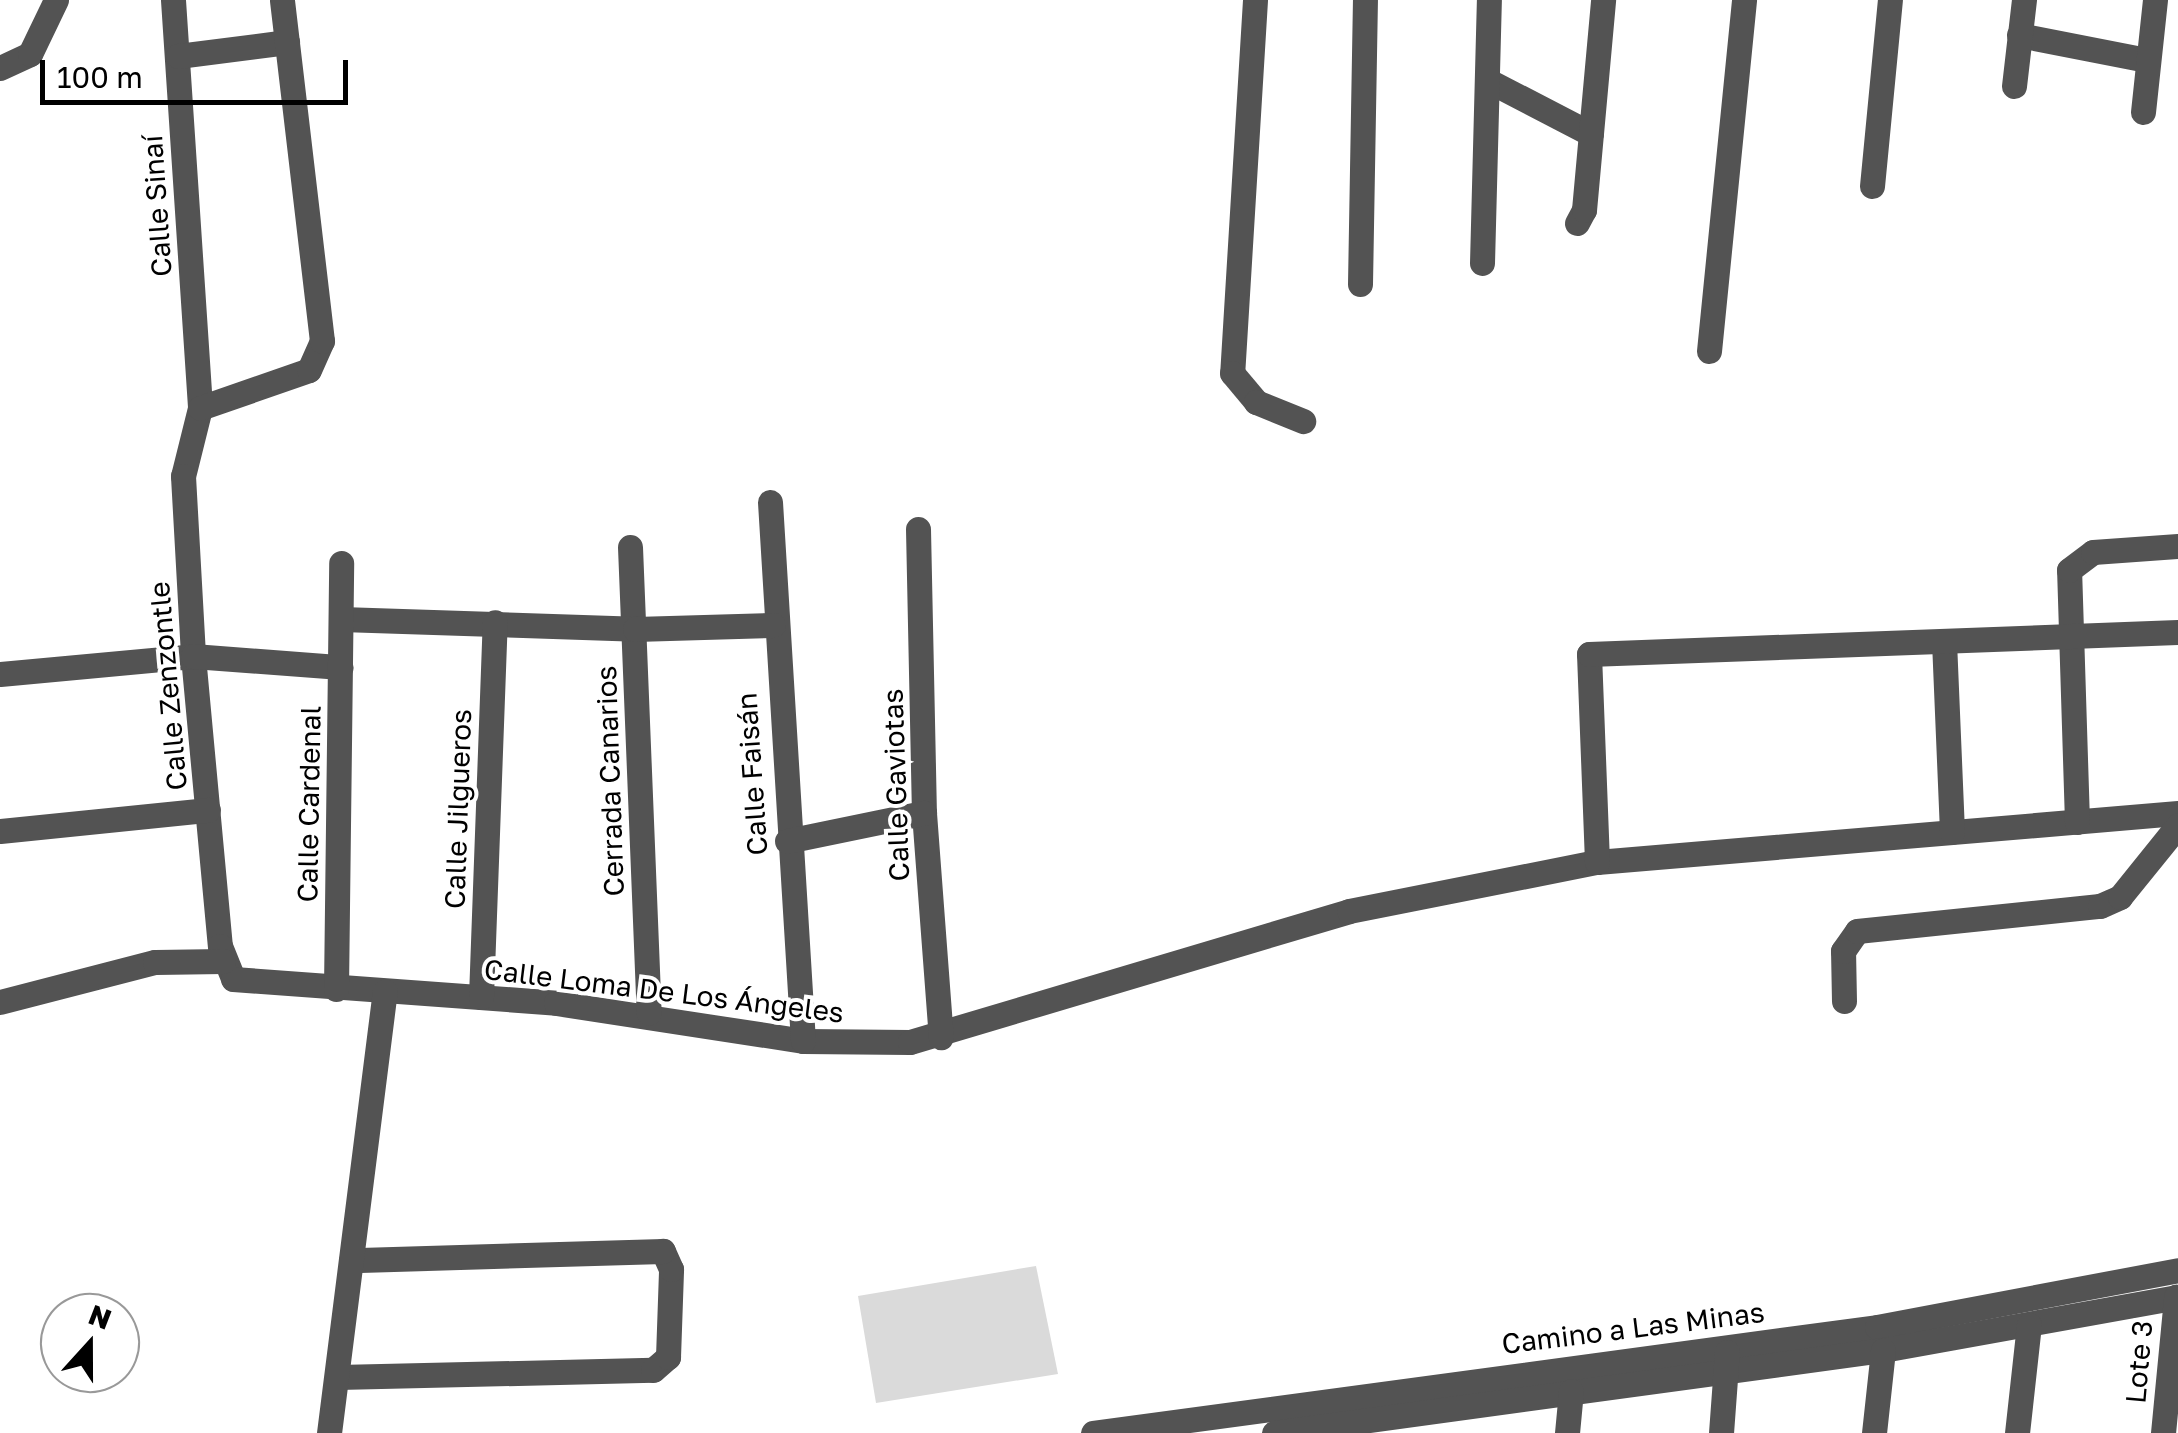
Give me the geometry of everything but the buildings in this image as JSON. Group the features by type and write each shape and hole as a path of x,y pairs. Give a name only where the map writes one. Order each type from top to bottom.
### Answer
{"street":[{"path":"0,68 30,54 56,0"},
{"name":"Calle Sinaí","path":"173,0 200,408"},
{"path":"200,408 309,370 322,341 282,0"},
{"path":"1255,0 1232,373 1256,402 1303,421"},
{"path":"1360,284 1365,0"},
{"path":"1482,264 1489,0"},
{"path":"1577,223 1591,134 1603,0"},
{"path":"1709,351 1744,0"},
{"path":"1872,186 1890,0"},
{"path":"2014,86 2024,0"},
{"path":"2143,112 2155,0"},
{"path":"2019,35 2147,60"},
{"path":"178,56 287,42"},
{"path":"1487,80 1591,134"},
{"name":"Calle Zenzontle","path":"200,408 183,476 193,656 223,962"},
{"name":"Calle Faisán","path":"770,502 786,841 803,1041"},
{"name":"Calle Gaviotas","path":"918,530 924,812 942,1037"},
{"path":"2077,822 2069,570 2093,552 2178,546"},
{"name":"Cerrada Canarios","path":"630,547 649,1013"},
{"name":"Calle Cardenal","path":"336,989 341,563"},
{"path":"341,619 635,628 773,625"},
{"name":"Calle Jilgueros","path":"481,998 494,622"},
{"path":"1597,862 1589,654 2178,632"},
{"path":"1944,641 1952,832"},
{"path":"0,674 193,656 341,667"},
{"path":"0,831 208,810"},
{"path":"786,841 924,812"},
{"name":"Calle Loma De Los Ángeles","path":"223,962 233,979 649,1013 803,1041 879,1044 942,1037 1349,911 1597,862 2178,813"},
{"path":"2135,817 2151,858"},
{"path":"1844,1001 1842,951 1856,931 2100,906 2120,897 2178,825"},
{"path":"0,1002 155,962 223,962"},
{"path":"329,1433 384,992"},
{"path":"338,1377 652,1370 668,1357 672,1269 663,1251 351,1260"},
{"name":"Camino a Las Minas","path":"1274,1433 1571,1391 2178,1270"},
{"name":"Camino a Las Minas","path":"1093,1433 1727,1358 1883,1350 2177,1297"},
{"name":"Lote 3","path":"2163,1433 2177,1297"},
{"path":"2017,1433 2029,1326"},
{"path":"1874,1433 1883,1350"},
{"path":"1721,1433 1727,1358"},
{"path":"1567,1433 1571,1391"}],"shaded area":[{"path":"1036,1266 1058,1374 876,1403 858,1296"}]}
